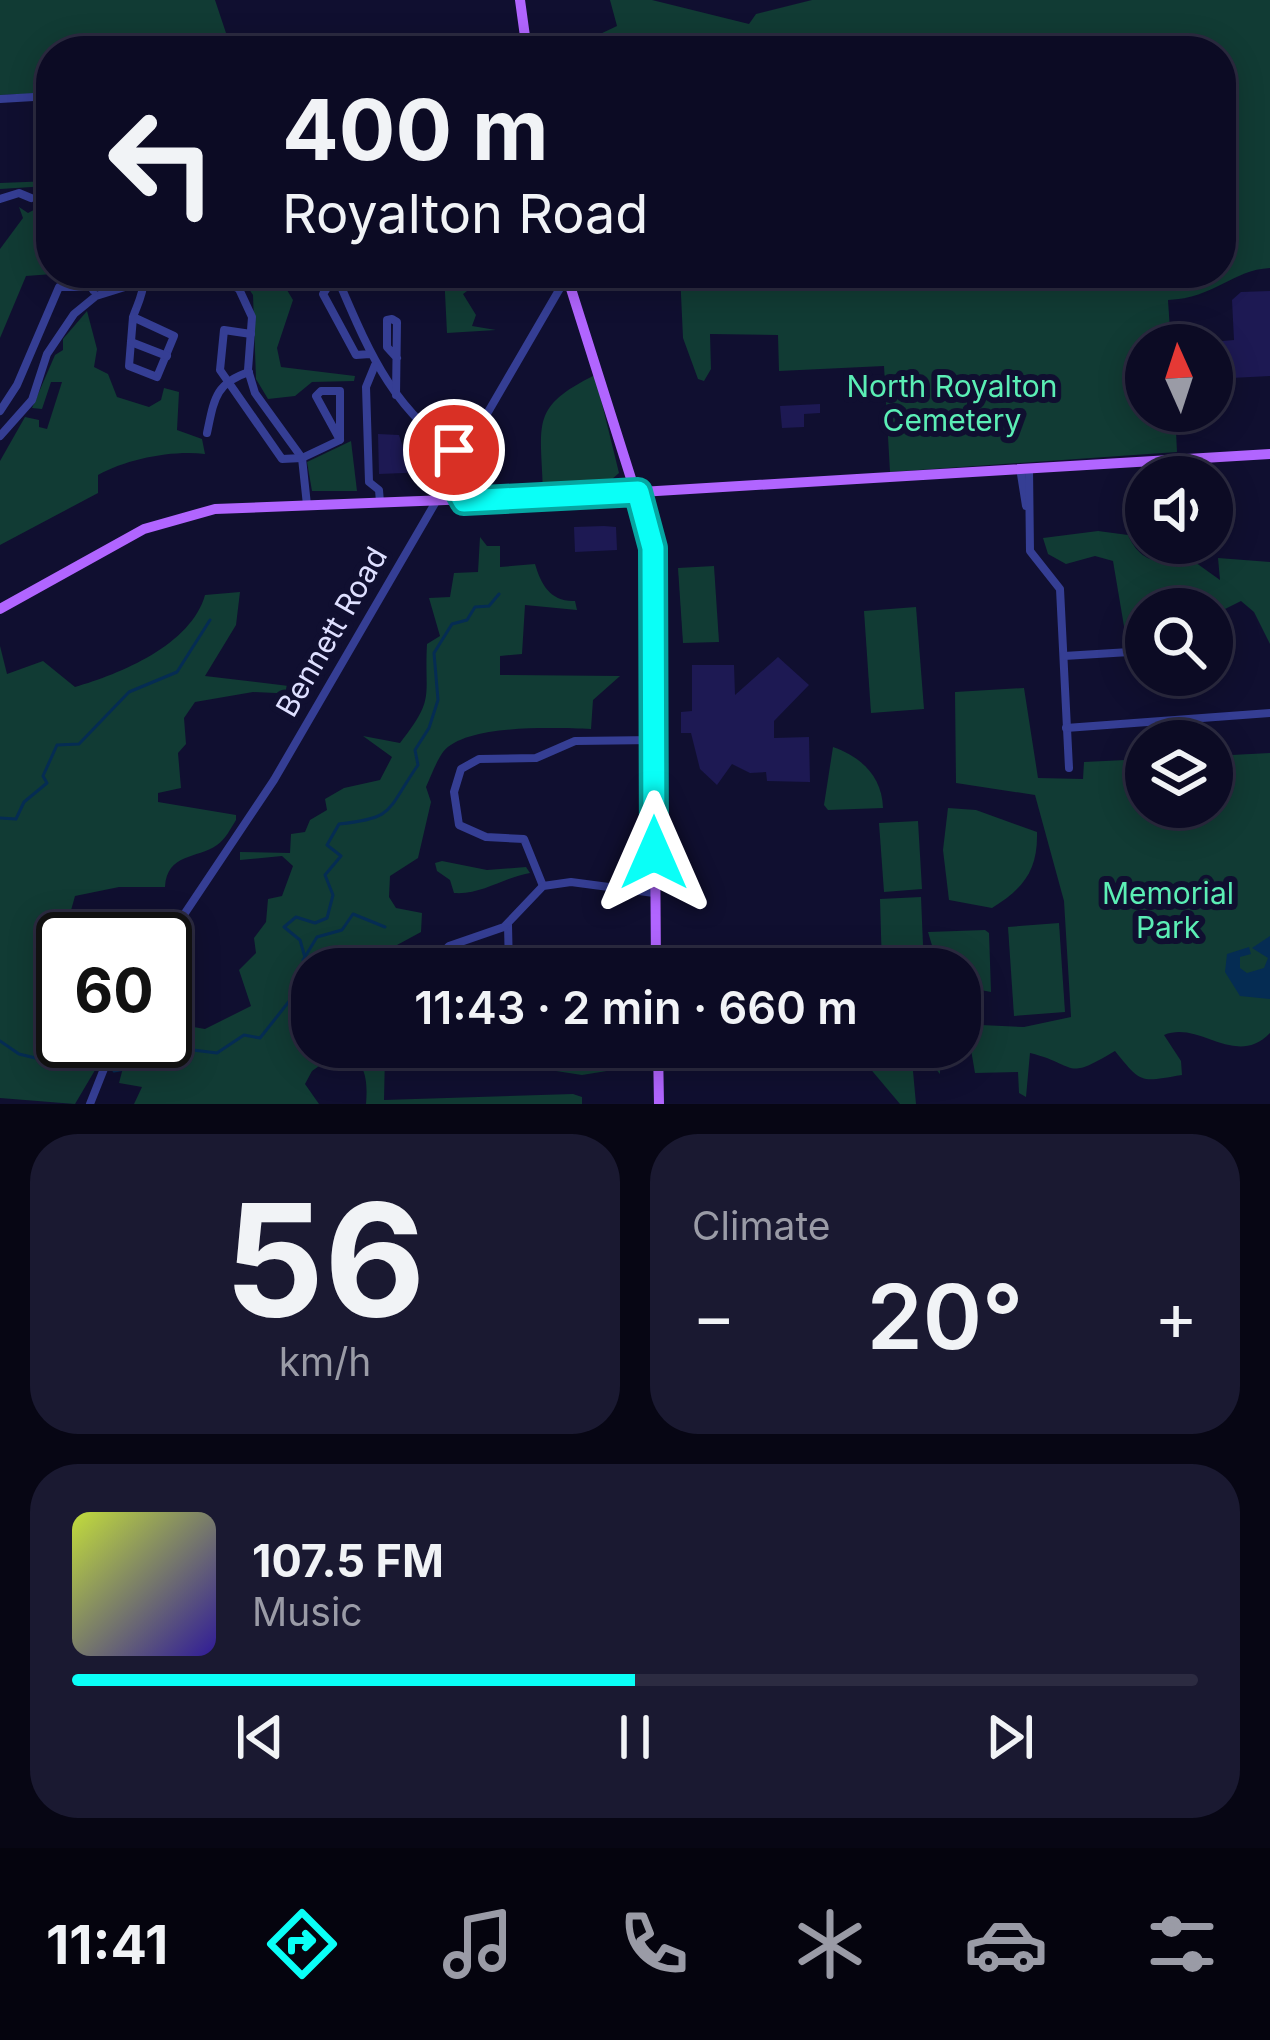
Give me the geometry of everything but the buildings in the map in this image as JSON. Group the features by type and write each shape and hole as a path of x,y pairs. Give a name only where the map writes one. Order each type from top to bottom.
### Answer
{"main road":[{"path":"520,0 525,36"},
{"path":"570,288 653,548 655,948"},
{"path":"0,609 169,519 215,508 464,501 1270,454"},
{"path":"658,1068 659,1104"}],"street":[{"path":"0,99 36,97"},
{"path":"0,199 19,193 31,198"},
{"path":"0,411 17,385 59,288"},
{"path":"66,288 94,292 111,288"},
{"path":"92,288 94,292"},
{"path":"133,317 174,335 158,377 129,366 133,317 144,288"},
{"path":"237,288 252,317 249,372 255,393 302,458 308,505"},
{"path":"326,288 322,294 356,355 370,354"},
{"path":"342,288 375,365 396,397 434,438 464,456"},
{"name":"Bennett Road","path":"186,912 274,780 559,288"},
{"path":"0,434 32,400 62,329 94,292"},
{"path":"250,334 224,330 220,370 282,459 302,458 340,440"},
{"path":"131,342 167,356"},
{"path":"396,397 397,358"},
{"path":"375,365 366,387 369,482 379,490 380,504"},
{"path":"207,433 216,392 226,379 249,372"},
{"path":"321,391 340,391 340,440 316,396 321,391"},
{"path":"1024,466 1030,550 1060,589 1069,768"},
{"path":"451,477 464,501"},
{"path":"1064,656 1125,652"},
{"path":"1066,728 1270,713"},
{"path":"543,886 538,862 524,839 486,837 459,826 454,792 461,769 479,759 536,758 575,741 654,740"},
{"path":"447,948 508,924 543,886 571,882 654,893"},
{"path":"508,924 509,948"},
{"path":"90,1104 104,1068"}],"green space":[{"path":"0,0 215,0 227,36 36,36 36,94 0,95"},
{"path":"610,0 652,0 749,24 756,14 812,0 1270,0 1270,268 1236,278 1236,36 596,36 617,26"},
{"path":"36,182 36,187 0,189 0,183"},
{"path":"19,207 28,213 36,209 36,275 26,276 0,338 0,249 23,218"},
{"path":"248,288 286,288 293,300 277,348 281,367 355,376 354,381 312,382 295,396 268,399 256,379 253,295"},
{"path":"445,288 471,288 463,294 476,315 472,326 496,330 447,333"},
{"name":"North Royalton Cemetery","path":"681,288 1212,288 1168,300 1170,324 1125,324 1125,432 1176,432 1177,452 890,472 884,366 779,371 778,335 710,334 711,369 704,381 698,379 683,338"},
{"path":"87,311 97,349 94,367 108,374 117,397 149,407 161,400 164,388 179,392 177,430 202,439 205,454 164,455 110,469 98,475 98,493 0,545 0,461 25,417 39,420 39,427 47,429 62,382 51,382 42,409 32,408 55,355 63,350 63,339"},
{"path":"595,375 619,473 605,485 543,489 541,432 549,408"},
{"path":"351,441 357,491 312,491 307,462"},
{"path":"1098,531 1125,535 1125,564 1198,564 1220,580 1219,564 1233,564 1233,559 1270,562 1270,644 1254,612 1241,601 1233,605 1233,588 1125,588 1125,632 1113,561 1095,556 1066,564 1048,554 1043,538"},
{"path":"480,537 487,546 500,546 500,567 535,564 548,590 575,601 577,610 525,605 522,654 500,656 500,675 620,676 593,700 591,729 491,732 455,743 443,752 426,787 431,802 418,858 390,876 389,897 396,908 422,913 421,932 392,948 291,948 291,1068 316,1068 305,1084 319,1104 134,1104 142,1087 119,1083 123,1068 192,1068 192,1027 205,1029 251,1006 239,970 256,953 254,938 266,922 268,899 282,896 293,866 282,856 240,860 240,852 290,853 291,834 305,832 310,820 327,810 325,799 344,788 380,780 392,757 363,736 400,743 419,716 426,696 427,644 440,636 429,598 450,597 454,573 478,572"},
{"path":"714,566 719,642 683,643 678,568"},
{"path":"240,592 236,625 205,676 297,687 298,694 253,692 195,702 184,718 186,744 178,753 181,788 158,793 158,802 236,815 217,845 177,862 165,887 119,887 75,896 71,912 36,912 36,1068 96,1068 75,1104 0,1098 0,646 7,674 43,661 75,687 132,665 170,643 197,613 205,595"},
{"path":"916,607 924,709 871,713 864,611"},
{"name":"Memorial Park","path":"1024,688 1038,778 1083,779 1084,762 1125,760 1125,828 1233,828 1233,755 1270,753 1270,1033 1244,1046 1191,1033 1164,1035 1181,1061 1182,1075 1157,1079 1137,1075 1115,1051 1078,1068 1030,1053 1026,1097 1019,1093 1018,1072 975,1073 974,1068 981,1068 981,1025 1024,1027 1071,1017 1064,901 1035,795 956,783 955,692"},
{"path":"833,747 868,769 879,786 883,808 828,810 824,805"},
{"path":"948,808 976,810 1037,832 1027,877 992,908 949,900 943,850"},
{"path":"918,821 922,889 884,892 879,823"},
{"path":"435,863 487,870 526,867 530,873 454,893 450,880 437,871"},
{"path":"921,897 923,948 881,948 880,899"},
{"path":"1059,923 1065,1012 1014,1016 1008,927"},
{"path":"928,932 989,933 991,992 981,990 981,948 933,948"},
{"path":"362,1068 385,1068 384,1100 573,1094 582,1097 582,1104 366,1104"},
{"path":"543,1068 625,1068 582,1075"},
{"path":"870,1068 913,1068 916,1104 900,1104"}],"water":[{"path":"1270,936 1270,999 1240,996 1225,972 1227,954 1249,947 1251,954 1240,957 1240,968 1247,973 1264,968 1268,958 1252,948"}],"waterway":[{"path":"114,1071 169,1061 193,1050 217,1053 244,1035 260,1038 310,975 300,940 284,927 296,917 315,923 327,918 333,895 325,875 341,856 327,845 339,824 371,819 394,802 418,765 415,750 438,700 434,653 452,624 467,620 475,607 489,606 499,594"},
{"path":"0,818 16,819 24,802 47,783 43,776 57,745 79,744 129,692 177,672 210,620"},
{"path":"310,948 317,937 342,930 353,914 385,927"},
{"path":"0,1041 36,1058"}],"route":[{"path":"454,450 464,456 451,477 464,501 638,492 653,548 654,853"}]}
